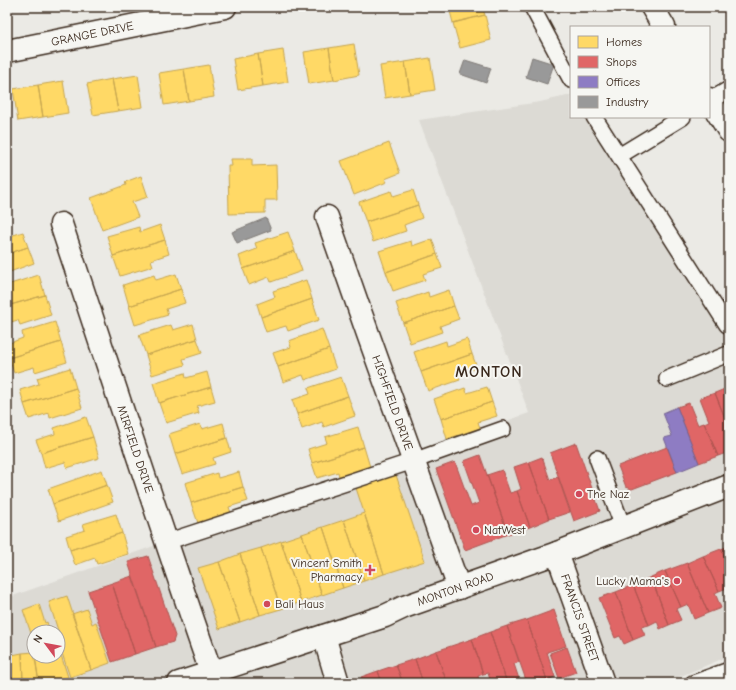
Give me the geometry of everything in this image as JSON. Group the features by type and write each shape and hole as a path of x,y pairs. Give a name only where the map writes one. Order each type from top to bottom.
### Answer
{"street":[{"name":"GRANGE DRIVE","path":"7,51 225,7"},
{"path":"710,102 729,131"},
{"name":"HIGHFIELD DRIVE","path":"327,217 459,588"},
{"name":"MIRFIELD DRIVE","path":"61,224 166,542 212,672"},
{"name":"MONTON ROAD","path":"179,683 385,616 404,607 557,553 729,486"},
{"name":"FRANCIS STREET","path":"557,553 603,683"},
{"path":"324,636 338,683"}],"lane":[{"path":"532,7 570,78"},
{"path":"710,99 729,88"},
{"path":"595,118 727,325 729,324"},
{"path":"619,156 681,118"},
{"path":"667,379 728,354 729,356"},
{"path":"166,542 413,461 503,429"},
{"path":"597,458 623,527"},
{"path":"693,683 729,670"}],"shaded area":[{"path":"570,95 570,118 590,118 729,328 729,656 664,683 7,683 7,598 529,413 419,120 540,102"}],"building: Homes":[{"path":"449,7 482,7 485,15 453,23"},
{"path":"485,15 491,40 460,48 453,23"},
{"path":"354,44 359,75 334,80 329,48"},
{"path":"329,48 334,80 309,84 304,52"},
{"path":"283,50 288,82 263,86 258,54"},
{"path":"258,54 263,86 238,90 233,59"},
{"path":"430,58 435,90 410,94 405,62"},
{"path":"405,62 410,94 385,98 380,66"},
{"path":"209,65 214,97 189,101 184,69"},
{"path":"184,69 189,101 164,105 159,73"},
{"path":"138,75 143,107 118,111 112,79"},
{"path":"112,79 118,111 93,115 87,84"},
{"path":"63,81 68,113 43,117 38,85"},
{"path":"38,85 43,117 18,121 13,89"},
{"path":"389,143 400,173 385,179 387,182 354,195 341,161"},
{"path":"231,159 252,159 252,166 276,165 277,200 265,200 265,213 229,214 228,166 232,166"},
{"path":"141,176 148,197 132,202 138,217 102,230 91,198 126,185 125,182"},
{"path":"413,190 418,205 366,222 359,202 391,191 393,196"},
{"path":"418,205 422,218 404,225 406,231 373,242 366,222"},
{"path":"160,225 165,240 113,256 107,236 139,227 140,232"},
{"path":"23,232 28,247 7,254 7,237"},
{"path":"288,232 295,251 243,269 239,256 257,249 255,243"},
{"path":"432,239 437,254 386,272 379,251 411,241 412,246"},
{"path":"165,240 169,254 151,260 153,266 120,276 113,256"},
{"path":"28,247 34,263 7,273 7,254"},
{"path":"295,251 302,271 271,282 269,277 249,285 243,269"},
{"path":"437,254 442,268 423,274 425,280 393,291 386,272"},
{"path":"176,274 181,289 129,306 123,285 154,275 156,280"},
{"path":"39,275 45,295 7,306 7,285"},
{"path":"306,280 312,299 261,317 257,304 275,297 273,291"},
{"path":"181,289 185,303 166,309 168,315 135,325 129,306"},
{"path":"449,290 454,306 403,323 396,303 428,292 429,297"},
{"path":"45,295 51,315 20,325 18,320 7,323 7,306"},
{"path":"312,299 319,320 288,331 286,326 266,332 261,317"},
{"path":"454,306 459,319 440,326 442,332 410,343 403,323"},
{"path":"55,322 61,342 9,358 7,344 23,338 22,332"},
{"path":"193,324 197,339 146,355 139,335 171,325 173,330"},
{"path":"322,329 329,349 278,367 273,353 291,347 289,341"},
{"path":"197,339 202,353 183,359 185,365 152,375 146,355"},
{"path":"467,339 472,354 421,372 414,352 446,341 447,346"},
{"path":"61,342 67,362 35,372 34,367 14,373 9,358"},
{"path":"329,349 336,369 305,380 303,375 283,382 278,367"},
{"path":"472,354 477,368 458,374 460,380 428,391 421,372"},
{"path":"70,368 76,388 24,404 20,390 39,384 37,378"},
{"path":"207,372 211,387 159,403 153,383 185,373 186,378"},
{"path":"341,377 348,396 297,414 292,400 310,394 308,388"},
{"path":"211,387 215,401 197,406 199,413 166,423 159,403"},
{"path":"487,387 492,402 441,419 434,399 465,388 467,393"},
{"path":"76,388 82,408 50,418 49,413 29,419 24,404"},
{"path":"348,396 355,416 324,427 322,422 302,429 297,414"},
{"path":"492,402 497,416 478,422 480,428 447,439 441,419"},
{"path":"86,417 93,437 41,453 36,440 55,434 54,428"},
{"path":"223,423 227,438 175,454 169,434 200,424 202,429"},
{"path":"358,427 364,447 312,463 308,449 327,443 325,437"},
{"path":"93,437 99,458 67,468 65,462 45,468 41,453"},
{"path":"227,438 231,452 213,458 215,464 182,474 175,454"},
{"path":"364,447 370,467 339,477 338,472 317,478 312,463"},
{"path":"102,470 107,485 53,504 48,489"},
{"path":"239,472 243,487 191,503 185,483 217,473 218,478"},
{"path":"396,475 425,561 384,574 356,488"},
{"path":"107,485 113,502 59,521 53,504"},
{"path":"243,487 248,501 229,507 231,513 198,523 191,503"},
{"path":"364,513 384,574 364,581 344,520"},
{"path":"116,514 122,533 70,550 66,536 85,530 83,524"},
{"path":"344,520 364,581 343,588 323,527"},
{"path":"323,527 343,588 322,595 302,534"},
{"path":"122,533 128,554 97,564 95,558 75,565 70,550"},
{"path":"302,534 322,595 301,602 281,541"},
{"path":"281,541 301,602 281,609 261,548"},
{"path":"261,548 281,609 260,615 240,554"},
{"path":"240,554 260,615 240,622 219,562"},
{"path":"219,562 240,622 219,629 198,568"},
{"path":"67,596 91,670 70,677 66,664 66,624 56,624 49,602"},
{"path":"39,604 45,623 47,622 48,624 28,624 23,610"},
{"path":"87,609 92,624 96,622 110,663 91,670 72,614"},
{"path":"22,653 26,653 26,664 36,664 39,683 23,683"},
{"path":"22,653 23,683 7,683 7,656"},
{"path":"36,664 64,664 68,677 51,683 39,683"}],"building: Shops":[{"path":"727,388 729,392 729,428 715,393"},
{"path":"715,393 729,428 729,452 718,456 704,423 709,421 700,398"},
{"path":"689,403 698,425 704,423 718,456 699,463 677,407"},
{"name":"The Naz","path":"576,443 600,511 574,521 550,453"},
{"path":"667,447 677,472 632,489 626,487 618,466"},
{"path":"480,455 508,534 465,550 436,469 455,462 471,506 479,503 464,461"},
{"path":"542,457 550,480 558,477 570,512 549,519 529,462"},
{"path":"529,462 549,519 530,527 517,491 521,489 514,467"},
{"path":"502,470 510,493 517,491 530,527 508,534 487,475"},
{"path":"729,546 729,567 721,549"},
{"path":"721,549 729,567 729,593 727,588 719,591 703,556"},
{"path":"148,556 175,636 173,642 156,647 128,562"},
{"path":"703,556 719,591 715,593 721,608 708,613 687,563"},
{"path":"687,563 708,613 694,619 688,604 681,607 665,571"},
{"path":"665,571 681,607 676,609 681,620 669,625 651,577"},
{"path":"132,576 156,647 135,654 112,583"},
{"path":"651,577 669,625 660,629 657,621 649,625 633,585"},
{"path":"112,583 135,654 112,662 88,591"},
{"path":"633,585 649,625 641,627 645,635 633,640 616,592"},
{"path":"616,592 633,640 624,644 620,636 615,638 599,598"},
{"path":"554,610 566,646 547,652 555,677 547,680 527,620"},
{"path":"527,620 547,680 538,683 527,683 507,626"},
{"path":"507,626 519,662 514,664 519,679 507,683 490,632"},
{"path":"490,632 507,683 491,683 488,673 483,674 472,639"},
{"path":"472,639 483,674 478,676 480,683 447,683 436,651"},
{"path":"567,647 576,672 559,678 550,653"},
{"path":"436,651 447,683 423,683 415,659"},
{"path":"415,659 423,683 403,683 396,665"},
{"path":"396,665 403,683 382,683 378,671"},
{"path":"378,671 382,683 363,683 361,677"}],"building: Offices":[{"path":"677,407 699,463 677,472 664,438 672,436 663,413"}],"building: Industry":[{"path":"532,57 554,64 547,84 526,77"},
{"path":"465,60 491,68 486,83 460,74"},
{"path":"266,218 271,230 237,243 232,232"}],"place":[{"name":"The Naz","path":"579,494"},
{"name":"NatWest","path":"476,530"},
{"name":"Vincent Smith Pharmacy","path":"370,570"},
{"name":"Lucky Mama's","path":"677,581"},
{"name":"Bali Haus","path":"267,604"}],"district":[{"name":"MONTON","path":"489,371"}]}
